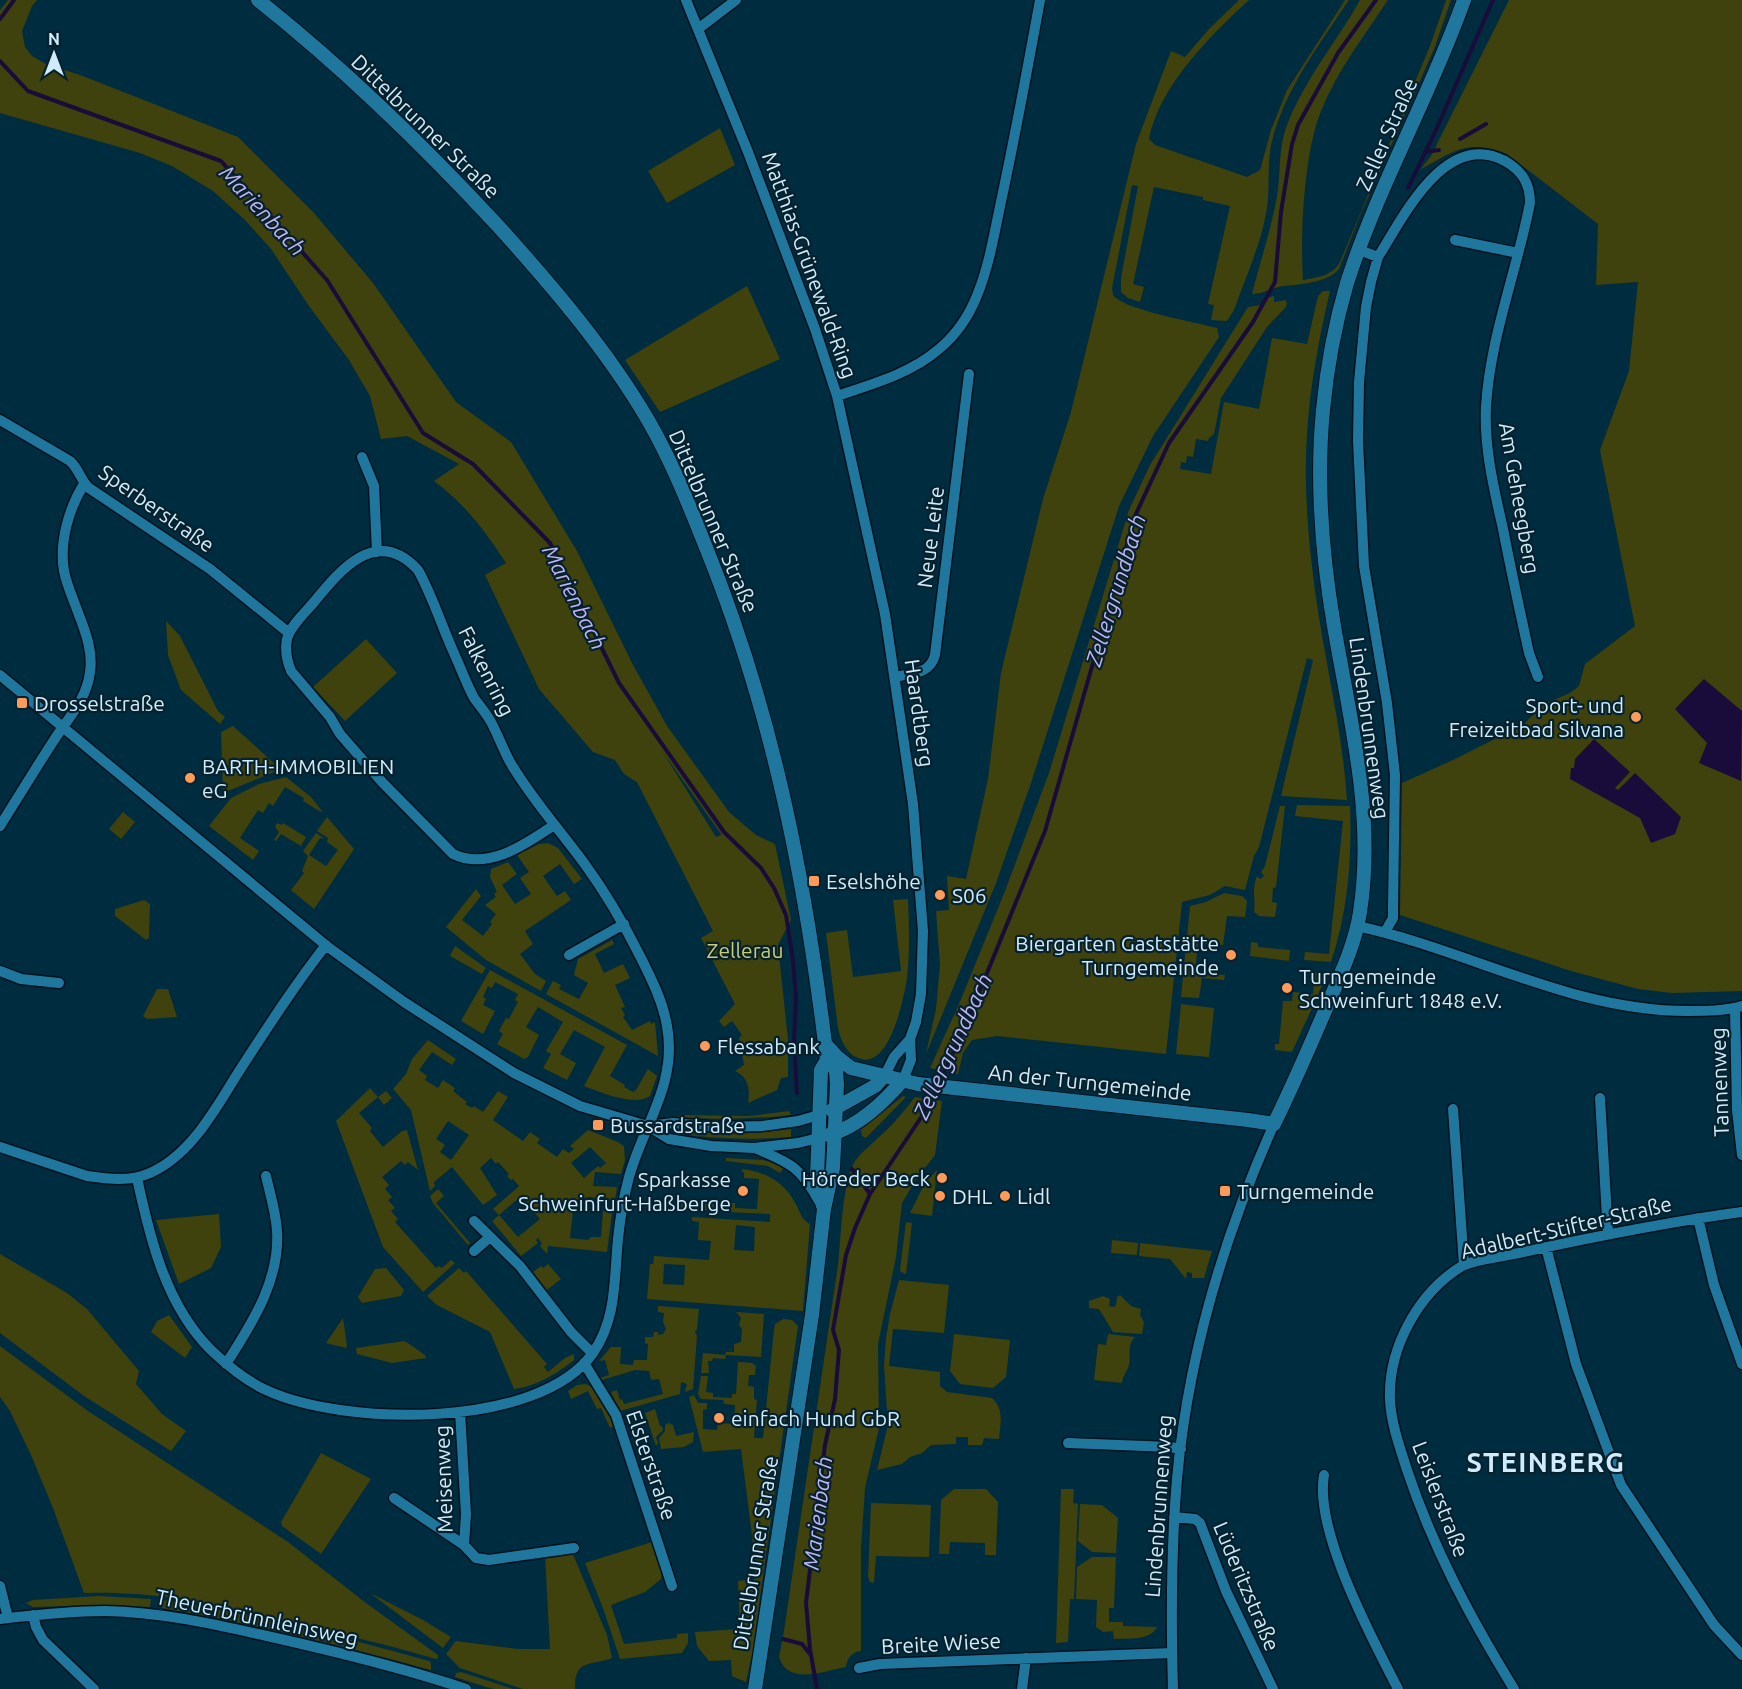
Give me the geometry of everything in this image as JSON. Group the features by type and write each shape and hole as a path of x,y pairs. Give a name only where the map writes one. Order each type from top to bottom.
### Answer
{"street":[{"name":"Dittelbrunner Straße","path":"258,0 386,110 429,152 536,268 610,362 649,421 680,484 723,590 758,698 799,868 814,951 827,1060 836,1070 837,1108 832,1179 824,1209 812,1315 755,1689"},
{"name":"Matthias-Grünewald-Ring","path":"686,0 794,272 837,396 898,375 927,359 942,348 966,318 978,294 992,246 1040,0"},
{"path":"698,30 736,0"},
{"name":"Zeller Straße","path":"1347,285 1359,250 1464,0"},
{"name":"Am Geheegberg","path":"1378,257 1423,188 1436,173 1446,166 1461,159 1486,155 1498,158 1518,170 1525,178 1530,202 1501,318 1490,373 1486,424 1496,496 1529,653 1538,677"},
{"path":"1455,240 1518,253"},
{"path":"1359,250 1378,257"},
{"name":"Lindenbrunnenweg","path":"1378,257 1366,307 1359,382 1358,441 1364,566 1387,703 1395,775 1393,918 1385,932"},
{"name":"Lindenbrunnenweg","path":"1173,1689 1174,1517 1181,1449 1193,1371 1204,1322 1239,1209 1274,1124 1346,963 1357,926 1364,871 1362,794 1326,572 1320,507 1321,441 1326,380 1335,329 1347,285"},
{"name":"Neue Leite","path":"896,677 926,670 933,664 969,374"},
{"name":"Haardtberg","path":"837,396 885,614 913,804 923,931 921,994 910,1039 911,1060 903,1080"},
{"name":"Sperberstraße","path":"0,420 70,461 77,467 84,484 97,495 210,569 290,633"},
{"path":"362,457 371,475 376,496 377,552 358,557 345,566 290,633 286,654 291,671 330,717 340,734 394,796 415,813 453,854 472,860 488,860 529,841 554,825"},
{"path":"0,826 77,707 85,691 90,672 87,636 68,583 64,562 70,509 84,484"},
{"name":"Falkenring","path":"377,552 398,555 418,570 474,697 488,717 513,768 595,878 624,924 662,1003 669,1036 666,1076 658,1107 648,1126"},
{"path":"0,675 326,945 404,1002 514,1073 580,1106 648,1126 669,1139 711,1146 754,1148 798,1143 836,1133 866,1116 903,1080"},
{"path":"569,955 624,924"},
{"path":"1357,926 1385,932 1543,985 1606,1003 1671,1011 1739,1007"},
{"path":"0,1147 87,1176 113,1179 137,1178 151,1173 174,1158 198,1132 298,982 326,945"},
{"path":"0,971 21,979 59,982"},
{"name":"Tannenweg","path":"1739,1007 1737,1110 1742,1155"},
{"name":"Haardtberg","path":"885,1076 894,1057 910,1039"},
{"name":"An der Turngemeinde","path":"825,1044 837,1058 851,1068 946,1088 1274,1124"},
{"name":"Dittelbrunner Straße","path":"824,1209 817,1178 821,1070 827,1060"},
{"path":"648,1126 673,1123 718,1127 762,1126 798,1121 837,1108 875,1086 885,1076"},
{"path":"1600,1098 1608,1234"},
{"path":"1453,1109 1464,1265"},
{"path":"137,1178 158,1259 176,1299 195,1331 226,1364 266,1390 319,1406 393,1416 460,1412 512,1401 540,1392 560,1382 584,1363 592,1353 602,1337 612,1310 618,1239 626,1190 648,1126"},
{"path":"754,1148 782,1159 797,1169 812,1188 824,1209"},
{"path":"226,1364 268,1292 273,1276 277,1230 266,1176"},
{"name":"Adalbert-Stifter-Straße","path":"1415,1311 1432,1290 1464,1265 1608,1234 1742,1212"},
{"path":"1698,1218 1714,1285 1742,1364"},
{"path":"474,1221 520,1266 571,1332 592,1353"},
{"path":"474,1251 490,1237"},
{"path":"1546,1247 1575,1364 1620,1485 1714,1625 1742,1655"},
{"name":"Leislerstraße","path":"1415,1311 1406,1328 1395,1360 1390,1384 1390,1402 1395,1430 1430,1535 1461,1599 1514,1689"},
{"name":"Elsterstraße","path":"584,1363 616,1415 672,1586"},
{"name":"Meisenweg","path":"460,1412 466,1514 464,1545"},
{"path":"1068,1443 1181,1449"},
{"path":"1324,1475 1322,1489 1325,1515 1332,1540 1372,1637 1398,1689"},
{"name":"Meisenweg","path":"394,1498 464,1545 476,1558 489,1560 574,1548"},
{"name":"Lüderitzstraße","path":"1174,1517 1195,1519 1200,1523 1226,1591 1272,1689"},
{"path":"0,1586 4,1618"},
{"name":"Theuerbrünnleinsweg","path":"4,1618 105,1611 188,1619 340,1653 466,1689"},
{"path":"33,1615 43,1640 94,1689"},
{"name":"Breite Wiese","path":"859,1668 880,1664 1172,1653"},
{"name":"Breite Wiese","path":"1022,1689 1026,1658"}],"green space":[{"name":"Zellerau","path":"8,0 37,0 32,6 22,31 25,47 32,56 46,64 80,75 238,137 314,213 373,283 456,402 511,442 577,551 632,663 667,726 729,812 756,835 775,844 791,920 778,945 788,1040 788,1077 781,1078 777,1090 748,1103 748,1084 735,1071 744,1065 739,1038 742,1035 732,1021 724,1027 719,1021 735,1004 701,938 713,931 637,782 624,774 615,760 593,752 539,689 485,575 506,563 474,519 456,499 434,481 459,464 407,436 381,439 370,396 349,360 271,249 245,220 213,191 172,166 140,153 0,113 0,10","holes":["662,751 721,834 716,837"]},
{"path":"1239,0 1249,0 1203,45 1175,81 1155,119 1149,139 1155,145 1247,177 1260,170 1271,130 1287,90 1345,0 1349,0 1315,50 1285,103 1270,150 1267,205 1263,226 1234,310 1227,321 1211,320 1214,305 1208,304 1230,206 1203,200 1203,197 1154,187 1133,284 1144,287 1140,302 1128,298 1121,292 1121,278 1138,186 1132,185 1112,288 1113,295 1131,306 1217,328 1219,337 1153,436 1119,506 1032,780 996,883 926,1054 936,1009 940,965 936,911 949,910 947,876 966,879 988,779 1001,673 1043,499 1071,412 1136,144 1171,51 1185,57"},
{"path":"1360,0 1388,0 1327,96 1315,128 1304,194 1303,280 1329,273 1340,262 1430,46 1446,0 1451,0 1434,49 1361,213 1339,269 1321,280 1252,294 1275,209 1286,128 1301,94"},
{"path":"1509,0 1742,0 1742,991 1672,993 1638,989 1571,971 1400,915 1402,783 1523,725 1544,704 1570,693 1579,686 1585,664 1635,626 1600,450 1629,371 1638,282 1596,285 1598,224 1507,154 1482,147 1472,147 1453,152 1420,170 1431,156"},
{"path":"720,128 735,165 667,203 648,171"},
{"path":"747,286 780,359 660,412 625,360"},
{"path":"1323,291 1330,291 1308,416 1307,500 1316,595 1341,741 1347,800 1281,796 1313,660 1307,658 1259,847 1254,856 1245,890 1225,886 1210,895 1182,902 1166,1054 997,1036 972,1040 963,1053 958,1074 930,1068 1005,891 1049,773 1129,510 1150,465 1248,307 1261,305 1263,299 1274,296 1274,302 1286,300 1285,308 1267,327 1221,398 1214,434 1208,441 1196,439 1193,457 1187,456 1186,463 1181,462 1180,469 1211,474 1224,402 1259,409 1272,338 1307,344 1318,296"},
{"path":"166,621 180,636 218,711 225,717 220,724 181,690 168,655"},
{"path":"366,639 397,673 345,721 313,687"},
{"path":"233,726 276,765 274,772 223,793 221,732"},
{"path":"286,777 311,797 322,811 303,801 304,798 285,787 273,806 269,803 263,813 258,810 240,838 259,851 253,860 209,826 231,798 259,784"},
{"path":"1297,805 1350,806 1348,885 1331,962 1304,960 1305,952 1329,954 1343,821 1295,816"},
{"path":"1280,806 1285,806 1276,887 1273,888 1272,902 1277,903 1275,917 1259,916 1254,912 1254,886 1257,876 1260,879 1264,876 1261,872 1265,866"},
{"path":"123,812 135,822 121,839 109,829"},
{"path":"327,817 354,849 314,909 291,890 304,873 302,871 308,856 303,851 316,833 325,839 320,838 309,855 326,866 338,850 327,842 328,838 317,831"},
{"path":"277,823 282,825 283,823 306,837 301,846 281,834 276,841 274,840 279,832 275,827"},
{"path":"548,843 558,848 582,879 574,884 560,864 543,876 557,896 565,891 571,900 525,931 533,944 520,954 535,974 546,981 541,991 486,960 446,927 476,889 481,896 462,920 483,936 496,914 485,905 496,897 494,894 497,892 490,877 491,869 508,862 517,874 502,885 515,904 531,894 520,878 529,872 517,855 539,844"},
{"path":"1224,893 1242,896 1247,901 1245,917 1227,916 1223,945 1198,943 1195,972 1225,975 1224,980 1202,978 1199,998 1181,997 1190,906 1206,902"},
{"path":"908,899 908,968 899,1014 888,1042 880,1052 872,1058 862,1059 852,1055 839,1033 826,933 847,930 853,977 901,971 893,900"},
{"path":"144,900 150,904 149,938 146,940 115,916 115,909"},
{"path":"612,940 614,944 595,954 604,973 623,964 630,978 615,985 625,1007 621,1008 625,1015 623,1017 632,1030 650,1021 651,1024 655,1022 658,1056 546,994 553,981 561,985 559,989 579,999 588,983 574,975 578,959"},
{"path":"1251,942 1258,943 1258,947 1290,950 1289,961 1250,956"},
{"path":"455,946 486,968 482,974 450,956"},
{"path":"490,970 627,1045 610,1076 633,1092 648,1069 657,1076 650,1096 644,1099 627,1099 584,1086 605,1047 574,1030 560,1054 576,1063 567,1080 543,1068 551,1054 546,1051 563,1022 538,1007 526,1027 539,1035 528,1057 524,1059 497,1044 503,1034 499,1031 518,1002 515,1000 518,994 495,982 492,988 488,986 483,997 486,999 483,1005 495,1011 483,1034 461,1021"},
{"path":"1315,972 1325,974 1326,977 1292,1052 1275,1050 1275,1044 1279,1044 1283,1001 1292,1001 1293,992 1313,994"},
{"path":"157,989 168,989 177,1017 147,1019 143,1016"},
{"path":"1181,1004 1214,1008 1209,1057 1176,1054"},
{"path":"428,1040 456,1059 452,1065 432,1052 419,1070 427,1076 425,1080 438,1088 443,1080 455,1088 453,1091 467,1102 465,1104 472,1108 474,1106 483,1112 498,1091 508,1097 493,1120 523,1141 530,1132 540,1139 537,1143 557,1157 563,1149 569,1153 574,1149 570,1146 588,1130 624,1146 625,1160 621,1174 595,1172 593,1186 617,1187 615,1200 589,1197 565,1202 565,1210 573,1211 570,1238 588,1240 591,1237 601,1237 603,1211 612,1212 607,1252 548,1246 547,1254 540,1246 542,1244 538,1238 536,1240 538,1243 521,1256 492,1221 499,1215 493,1209 519,1186 507,1176 509,1174 498,1162 496,1164 491,1158 480,1168 497,1195 483,1205 452,1167 434,1182 435,1186 430,1191 411,1110 393,1089 406,1074 412,1059","holes":["448,1121 469,1135 451,1160 440,1152 445,1145 436,1139","590,1147 606,1163 600,1168 598,1166 584,1178 571,1163","520,1197 540,1219 518,1237 499,1215"]},
{"path":"370,1088 378,1097 359,1113 372,1128 370,1131 383,1147 402,1131 407,1130 418,1170 408,1162 405,1165 401,1161 382,1177 389,1185 385,1189 392,1197 388,1200 395,1208 391,1211 398,1219 395,1222 436,1268 439,1266 442,1268 451,1260 455,1263 423,1292 383,1247 336,1121"},
{"path":"386,1091 392,1098 384,1105 378,1097"},
{"path":"903,1096 906,1097 866,1138 862,1136 861,1130"},
{"path":"915,1097 942,1101 935,1155 902,1203 896,1257 878,1344 879,1428 865,1488 861,1548 861,1651 850,1656 846,1667 798,1674 784,1666 779,1657 838,1265 846,1186 858,1157 893,1123"},
{"path":"789,1111 791,1115 763,1117 720,1119 678,1117 680,1115 749,1116"},
{"path":"673,1129 732,1134 791,1129 791,1137 717,1138 673,1133"},
{"path":"726,1158 763,1160 785,1166 780,1173 768,1166 726,1161"},
{"path":"742,1169 772,1178 789,1194 802,1217 810,1224 803,1311 647,1299 650,1264 653,1264 654,1256 709,1260 711,1241 698,1240 699,1222 692,1221 692,1217 770,1222 770,1214 727,1212 728,1203 735,1203 735,1208 757,1209 759,1179 744,1178 744,1172","holes":["736,1225 755,1227 754,1251 734,1250","664,1264 685,1265 684,1285 663,1284"]},
{"path":"937,1170 932,1216 910,1213 925,1183"},
{"path":"438,1189 444,1196 436,1203 470,1243 468,1245 433,1203 430,1196"},
{"path":"681,1201 724,1202 724,1211 681,1209"},
{"path":"219,1214 221,1247 211,1268 179,1284 156,1220"},
{"path":"906,1222 912,1223 906,1274 900,1270"},
{"path":"1112,1240 1138,1243 1137,1255 1111,1253"},
{"path":"1140,1243 1212,1251 1204,1278 1192,1278 1192,1273 1187,1272 1186,1279 1170,1259 1139,1256"},
{"path":"0,1254 67,1293 87,1309 139,1371 136,1384 162,1414 186,1431 171,1451 84,1396 0,1333"},
{"path":"548,1264 561,1279 547,1290 533,1272"},
{"path":"386,1268 404,1290 401,1296 362,1303 358,1297 375,1269"},
{"path":"459,1268 464,1273 466,1271 547,1364 544,1367 548,1372 565,1358 574,1354 574,1360 546,1379 514,1389 490,1332 437,1305 427,1296"},
{"path":"899,1280 949,1285 944,1333 893,1329 889,1366 940,1372 940,1386 947,1392 992,1398 999,1407 1001,1423 999,1439 984,1438 982,1445 968,1445 968,1437 956,1437 956,1444 931,1445 902,1464 877,1470 888,1425 884,1366 886,1338"},
{"path":"1120,1295 1131,1306 1141,1309 1140,1315 1144,1322 1142,1334 1113,1332 1099,1309 1089,1308 1089,1301 1103,1296 1110,1299 1109,1306 1114,1307"},
{"path":"658,1306 699,1309 695,1332 697,1336 693,1389 685,1392 687,1384 681,1382 680,1394 620,1411 611,1392 617,1390 624,1404 663,1394 659,1379 651,1380 649,1371 635,1370 602,1380 600,1378 609,1375 605,1360 599,1361 611,1347 621,1347 620,1364 633,1365 634,1360 647,1360 648,1344 645,1343 645,1337 653,1337 654,1332 658,1332 658,1335 663,1334 666,1329 663,1322 664,1313 658,1312"},
{"path":"736,1312 764,1314 761,1357 726,1355 725,1359 713,1358 712,1361 708,1361 709,1373 701,1373 703,1353 725,1355 726,1352 734,1352 734,1344 741,1342 742,1329 739,1325 741,1318"},
{"path":"169,1315 192,1347 185,1358 151,1332 157,1321"},
{"path":"343,1318 346,1348 326,1343"},
{"path":"783,1319 792,1320 798,1326 752,1654 746,1682 732,1676 731,1660 709,1661 697,1646 695,1632 740,1629 738,1581 755,1579 741,1449 703,1452 689,1397 694,1395 698,1403 707,1403 707,1409 703,1410 703,1429 717,1430 718,1423 734,1424 735,1405 724,1404 723,1400 701,1399 698,1394 701,1376 708,1376 706,1392 713,1393 713,1397 732,1398 732,1394 736,1394 738,1362 752,1363 756,1366 755,1375 749,1375 748,1386 754,1387 754,1399 757,1400 754,1438 763,1438 775,1324"},
{"path":"954,1334 1010,1340 1006,1377 993,1388 960,1384 950,1371"},
{"path":"1108,1334 1135,1337 1132,1340 1129,1364 1122,1383 1094,1380 1098,1344 1106,1345"},
{"path":"405,1341 426,1358 392,1363 357,1354 356,1348"},
{"path":"0,1346 88,1411 288,1542 438,1655 438,1658 190,1600 139,1594 84,1593 31,1455 10,1411 0,1397"},
{"path":"577,1385 591,1386 600,1395 614,1426 610,1428 601,1408 597,1409 588,1391 571,1399 568,1391"},
{"path":"655,1409 663,1430 656,1437 658,1443 656,1446 645,1413"},
{"path":"669,1423 673,1425 676,1436 694,1432 693,1442 684,1447 661,1449 659,1438 665,1431 665,1425"},
{"path":"321,1453 371,1479 321,1554 282,1526 281,1522"},
{"path":"954,1489 986,1489 998,1502 996,1555 985,1555 985,1543 950,1542 949,1554 939,1554 941,1500"},
{"path":"1061,1489 1074,1489 1073,1503 1078,1504 1074,1599 1070,1599 1068,1642 1056,1643"},
{"path":"871,1503 931,1505 929,1557 876,1556 874,1583 870,1582 868,1577"},
{"path":"1080,1504 1102,1505 1118,1518 1116,1553 1092,1552 1078,1541"},
{"path":"652,1542 662,1572 661,1579 645,1592 611,1605 624,1644 677,1638 677,1634 688,1633 688,1643 682,1653 620,1659 585,1563"},
{"path":"572,1552 607,1635 612,1658 581,1668 575,1679 575,1689 523,1689 460,1668 446,1654 456,1641 518,1649 550,1649 545,1555"},
{"path":"1092,1557 1116,1557 1114,1608 1109,1608 1109,1622 1123,1622 1123,1626 1157,1627 1149,1635 1114,1639 1113,1631 1103,1632 1096,1627 1097,1600 1076,1599 1077,1567"},
{"path":"370,1593 423,1620 451,1637 443,1648"},
{"path":"99,1596 151,1599 150,1607 102,1605 33,1607 26,1603 33,1600"},
{"path":"163,1600 297,1626 363,1643 429,1661 431,1670 297,1636 162,1608"},
{"path":"461,1672 513,1689 493,1689 455,1677 456,1673"}],"shaded area":[{"path":"1704,679 1742,711 1741,781 1699,763 1707,743 1675,709"},
{"path":"1594,739 1630,772 1615,788 1618,790 1635,773 1681,817 1675,834 1651,843 1640,818 1570,779 1575,759"}],"waterway":[{"name":"Marienbach","path":"0,19 14,0"},
{"name":"Zellergrundbach","path":"939,1083 965,1027 1045,831 1135,516 1169,443 1253,322 1275,282 1281,212 1292,144 1298,125 1338,53 1376,0"},
{"path":"1408,188 1493,0"},
{"name":"Marienbach","path":"0,61 28,91 221,161 327,280 423,433 473,464 550,543 619,683 724,832 761,868 774,888 786,915 793,960 796,999 794,1040 797,1093"},
{"path":"1460,139 1486,124"},
{"path":"1425,152 1439,150"},
{"name":"Zellergrundbach","path":"870,1194 922,1116 936,1090"},
{"name":"Marienbach","path":"817,1689 810,1649 806,1603 825,1445 835,1399 839,1350 833,1330 846,1255 870,1194 852,1169"},
{"path":"783,1639 802,1644 810,1654"}],"place":[{"name":"Drosselstraße","path":"22,703"},
{"name":"Sport- und Freizeitbad Silvana","path":"1636,717"},
{"name":"BARTH-IMMOBILIEN eG","path":"190,778"},
{"name":"Eselshöhe","path":"814,881"},
{"name":"S06","path":"940,895"},
{"name":"Biergarten Gaststätte Turngemeinde","path":"1231,955"},
{"name":"Turngemeinde Schweinfurt 1848 e.V.","path":"1287,988"},
{"name":"Flessabank","path":"705,1046"},
{"name":"Bussardstraße","path":"598,1125"},
{"name":"Höreder Beck","path":"942,1178"},
{"name":"Sparkasse Schweinfurt-Haßberge","path":"743,1191"},
{"name":"Turngemeinde","path":"1225,1191"},
{"name":"DHL","path":"940,1196"},
{"name":"Lidl","path":"1005,1196"},
{"name":"einfach Hund GbR","path":"719,1418"}],"district":[{"name":"STEINBERG","path":"1546,1462"}]}
